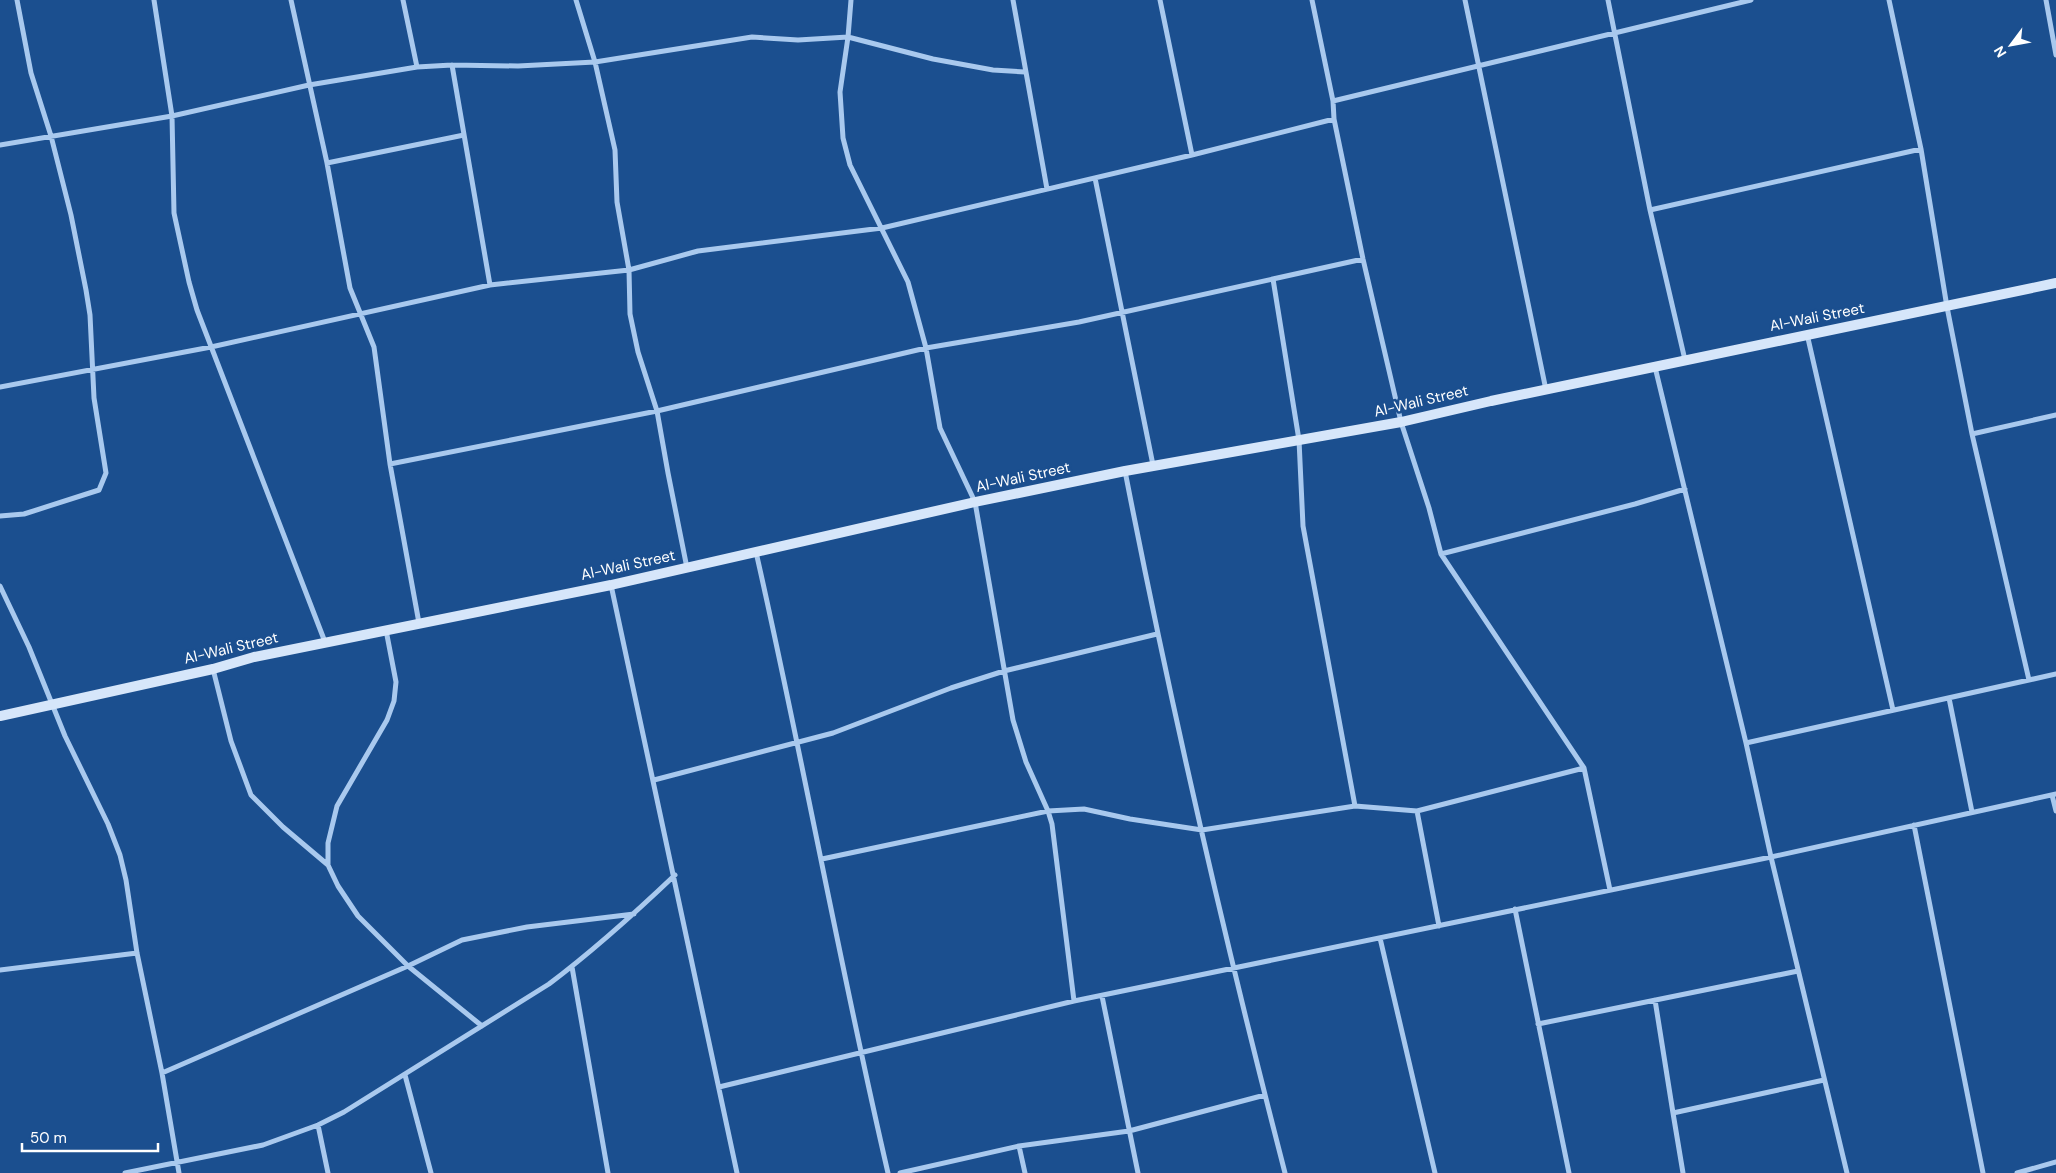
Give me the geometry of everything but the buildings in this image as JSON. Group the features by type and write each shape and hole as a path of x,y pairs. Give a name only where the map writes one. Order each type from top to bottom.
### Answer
{"main road":[{"name":"Al-Wali Street","path":"0,716 213,669 254,657 611,585 975,502 1153,465 1401,422 1807,334 1947,307 2056,283"}],"street":[{"path":"0,516 24,514 99,490 106,473 94,398 90,315 86,290 71,215 51,136 31,73 16,0"},
{"path":"154,0 172,116 174,213 189,282 211,347 325,642"},
{"path":"291,0 308,85 327,163 348,282 374,347 390,464 419,623"},
{"path":"403,0 417,67"},
{"path":"576,0 595,62 615,150 616,202 629,270 630,314 638,352 658,411 687,568"},
{"path":"850,0 848,37 840,92 843,138 850,165 908,282 926,348 940,428 975,502 1013,720 1024,755 1048,811 1055,841 1074,1002"},
{"path":"1013,0 1047,188"},
{"path":"1160,0 1192,155"},
{"path":"1312,0 1362,259 1401,422 1429,508 1441,554 1584,768 1610,890"},
{"path":"1466,0 1546,390"},
{"path":"1608,0 1650,210 1685,361"},
{"path":"1332,101 1614,33 1725,3 1751,0"},
{"path":"1889,0 1921,149 1947,307 1972,434 2029,680"},
{"path":"2046,0 2056,55"},
{"path":"0,145 172,116 308,85 417,67 452,65 518,66 595,62 752,37 798,40 848,37 933,59 993,70 1025,72"},
{"path":"452,65 490,285"},
{"path":"0,387 361,316 490,285 629,270 698,251 882,228 1192,155 1334,119"},
{"path":"327,163 464,135"},
{"path":"1650,210 1921,149"},
{"path":"1095,178 1153,465"},
{"path":"390,464 658,411 926,348 1079,322 1362,259"},
{"path":"1273,279 1298,440 1303,526 1355,806"},
{"path":"1807,334 1893,710"},
{"path":"1654,367 1746,743 1770,857 1847,1173"},
{"path":"1972,434 2056,415"},
{"path":"1125,471 1157,634 1234,968 1285,1173"},
{"path":"1441,554 1635,504 1685,489"},
{"path":"756,552 822,859 860,1054 888,1173"},
{"path":"611,585 738,1173"},
{"path":"0,586 29,647 51,704 108,824 120,855 126,880 137,953 162,1073 179,1173"},
{"path":"328,865 328,843 338,806 387,720 394,701 396,682 386,630"},
{"path":"654,780 798,744 833,733 951,688 1004,671 1157,634"},
{"path":"213,669 231,741 251,795 283,828 328,865 338,886 358,916 408,966 482,1026"},
{"path":"1746,743 2056,674"},
{"path":"1949,698 1972,812"},
{"path":"822,859 984,823 1048,811 1084,809 1130,819 1202,830 1355,806 1417,811 1584,768"},
{"path":"719,1087 1074,1002 1770,857 2054,794 2056,811"},
{"path":"1417,811 1439,926"},
{"path":"1914,825 1983,1173"},
{"path":"124,1173 262,1145 318,1125 405,1075 519,1004 572,967 634,914 675,875"},
{"path":"1515,909 1569,1173"},
{"path":"162,1073 408,966 462,940 527,927 634,914"},
{"path":"1380,938 1435,1173"},
{"path":"0,970 137,953"},
{"path":"572,967 608,1173"},
{"path":"1538,1024 1798,972"},
{"path":"1102,996 1138,1173"},
{"path":"1656,1000 1683,1173"},
{"path":"405,1075 431,1173"},
{"path":"1673,1113 1824,1080"},
{"path":"900,1173 1019,1146 1129,1131 1265,1095"},
{"path":"318,1125 328,1173"},
{"path":"1019,1146 1025,1173"},
{"path":"2017,1173 2041,1170 2056,1162"}]}
